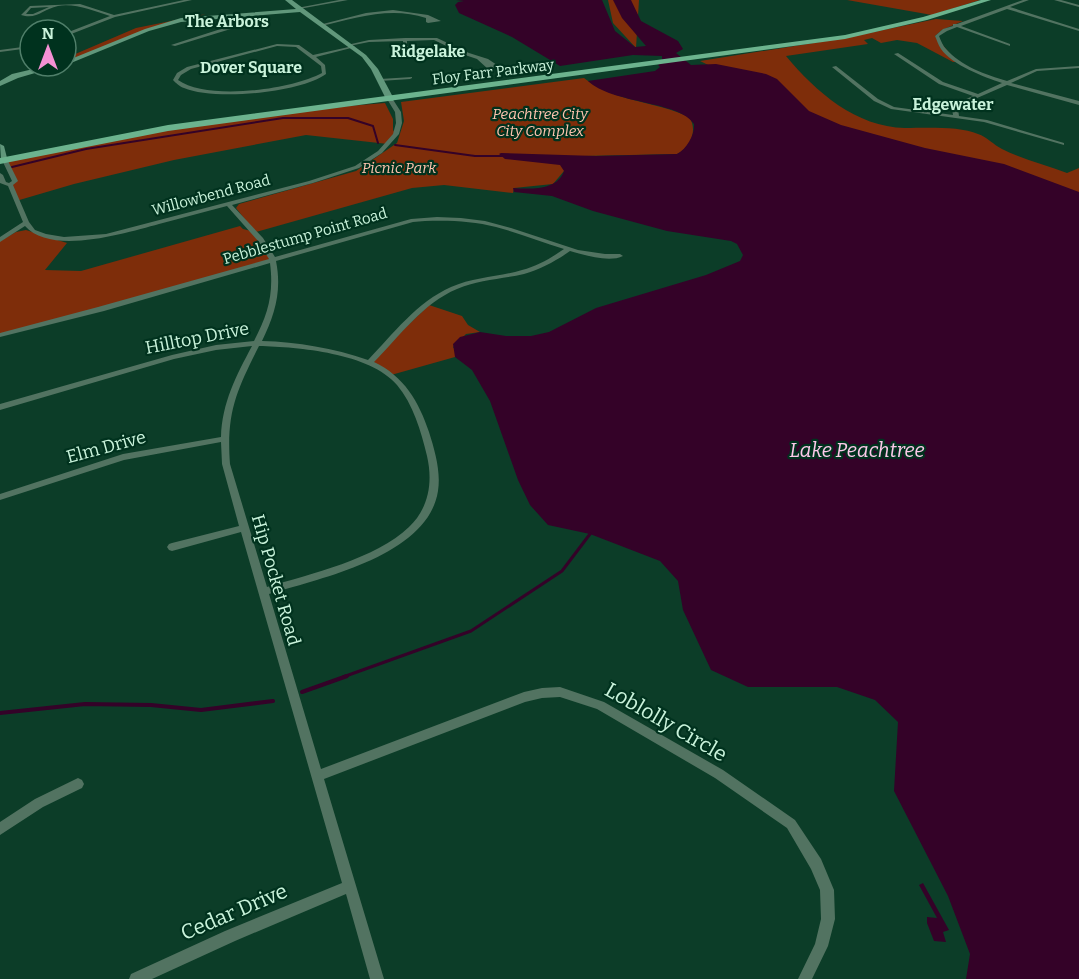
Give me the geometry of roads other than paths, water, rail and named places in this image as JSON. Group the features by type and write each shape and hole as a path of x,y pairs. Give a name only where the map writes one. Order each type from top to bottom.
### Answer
{"main road":[{"name":"Floy Farr Parkway","path":"695,56 873,25 970,0"},
{"name":"Floy Farr Parkway","path":"2,156 168,128 863,33 925,20 988,0"}],"street":[{"path":"78,30 114,16 190,0"},
{"path":"288,0 369,61 389,97"},
{"path":"78,58 147,30 174,22 199,17 273,13 346,0"},
{"path":"1027,0 955,25 937,36 940,46 964,66 1006,82 1079,103"},
{"path":"1056,0 1079,6"},
{"path":"57,5 34,15 24,15 30,7 57,5 80,5 114,16"},
{"path":"1008,8 1079,30"},
{"path":"321,25 391,9 428,16"},
{"path":"173,45 232,27 242,15"},
{"path":"955,25 1008,45"},
{"path":"405,39 405,46"},
{"path":"312,57 351,46 405,39 439,40 479,59"},
{"path":"271,46 297,46 312,57 325,68 324,74 312,81 297,84 221,93 183,87 175,80 179,74 189,68 271,46"},
{"path":"0,51 18,49"},
{"path":"896,54 941,83 976,95"},
{"path":"834,67 885,105 903,110 985,121 1062,144"},
{"path":"956,116 957,106 976,95 1036,70 1079,67"},
{"path":"2,82 18,77"},
{"path":"380,80 410,78"},
{"name":"Willowbend Road","path":"26,223 33,231 52,237 93,238 338,175 368,161 396,134 399,123 398,112 389,97"},
{"path":"2,156 15,181 10,185"},
{"path":"0,175 3,183 10,185"},
{"path":"0,240 26,223 10,185"},
{"path":"228,204 254,233 273,260"},
{"name":"Pebblestump Point Road","path":"0,335 273,260 394,224 426,219 453,219 491,225 567,250 605,257 620,256"},
{"path":"370,362 438,296 462,286 539,268 567,250"},
{"name":"Hip Pocket Road","path":"273,260 276,274 274,301 229,403 224,439 227,468 376,979"},
{"name":"Hilltop Drive","path":"0,407 165,359 256,342 314,349 370,362 391,375 402,386 415,410 427,443 435,478 434,492 423,516 410,532 375,552 350,563 264,592"},
{"name":"Elm Drive","path":"0,497 123,457 224,439"},
{"path":"172,547 244,528"},
{"name":"Loblolly Circle","path":"318,776 524,697 560,692 600,705 719,774 791,824 816,864 827,890 828,919 821,946 806,979"},
{"path":"0,829 39,803 78,784"},
{"name":"Cedar Drive","path":"136,979 230,936 350,886"}],"water":[{"name":"Lake Peachtree","path":"456,0 602,0 615,31 635,47 646,46 622,18 613,0 631,0 641,21 678,41 683,49 676,53 691,65 716,64 766,74 777,79 809,111 841,125 925,148 1004,164 1079,192 1079,979 966,979 970,954 948,896 894,791 898,722 875,700 837,687 748,687 711,670 683,610 678,581 660,561 590,534 548,525 530,505 518,480 490,401 472,370 455,357 453,344 460,337 480,332 506,336 531,336 549,332 596,308 706,275 740,261 743,255 737,244 731,241 667,231 593,211 552,196 514,192 513,188 535,188 549,185 560,178 564,171 560,165 505,159 499,154 501,153 596,156 677,154 690,141 694,124 686,116 675,111 613,94 599,89 588,81 655,71 660,67 658,65 662,62 662,56 633,55 560,66 512,37 459,13 455,5 464,1"},
{"path":"923,883 949,930 943,932 946,942 934,941 927,917 937,918 919,885"}],"waterway":[{"path":"12,167 86,149 283,118 348,118 373,126 378,143"},
{"path":"395,145 475,156 502,156"},
{"path":"343,677 471,631 562,571 590,534"},
{"path":"302,692 347,676"},
{"path":"0,713 85,704 151,705 201,710 273,701"}],"district":[{"name":"The Arbors","path":"227,21"},
{"name":"Ridgelake","path":"428,51"},
{"name":"Dover Square","path":"251,67"},
{"name":"Edgewater","path":"953,104"}],"park label":[{"name":"Peachtree City City Complex","path":"540,122"},
{"name":"Picnic Park","path":"399,168"}]}
